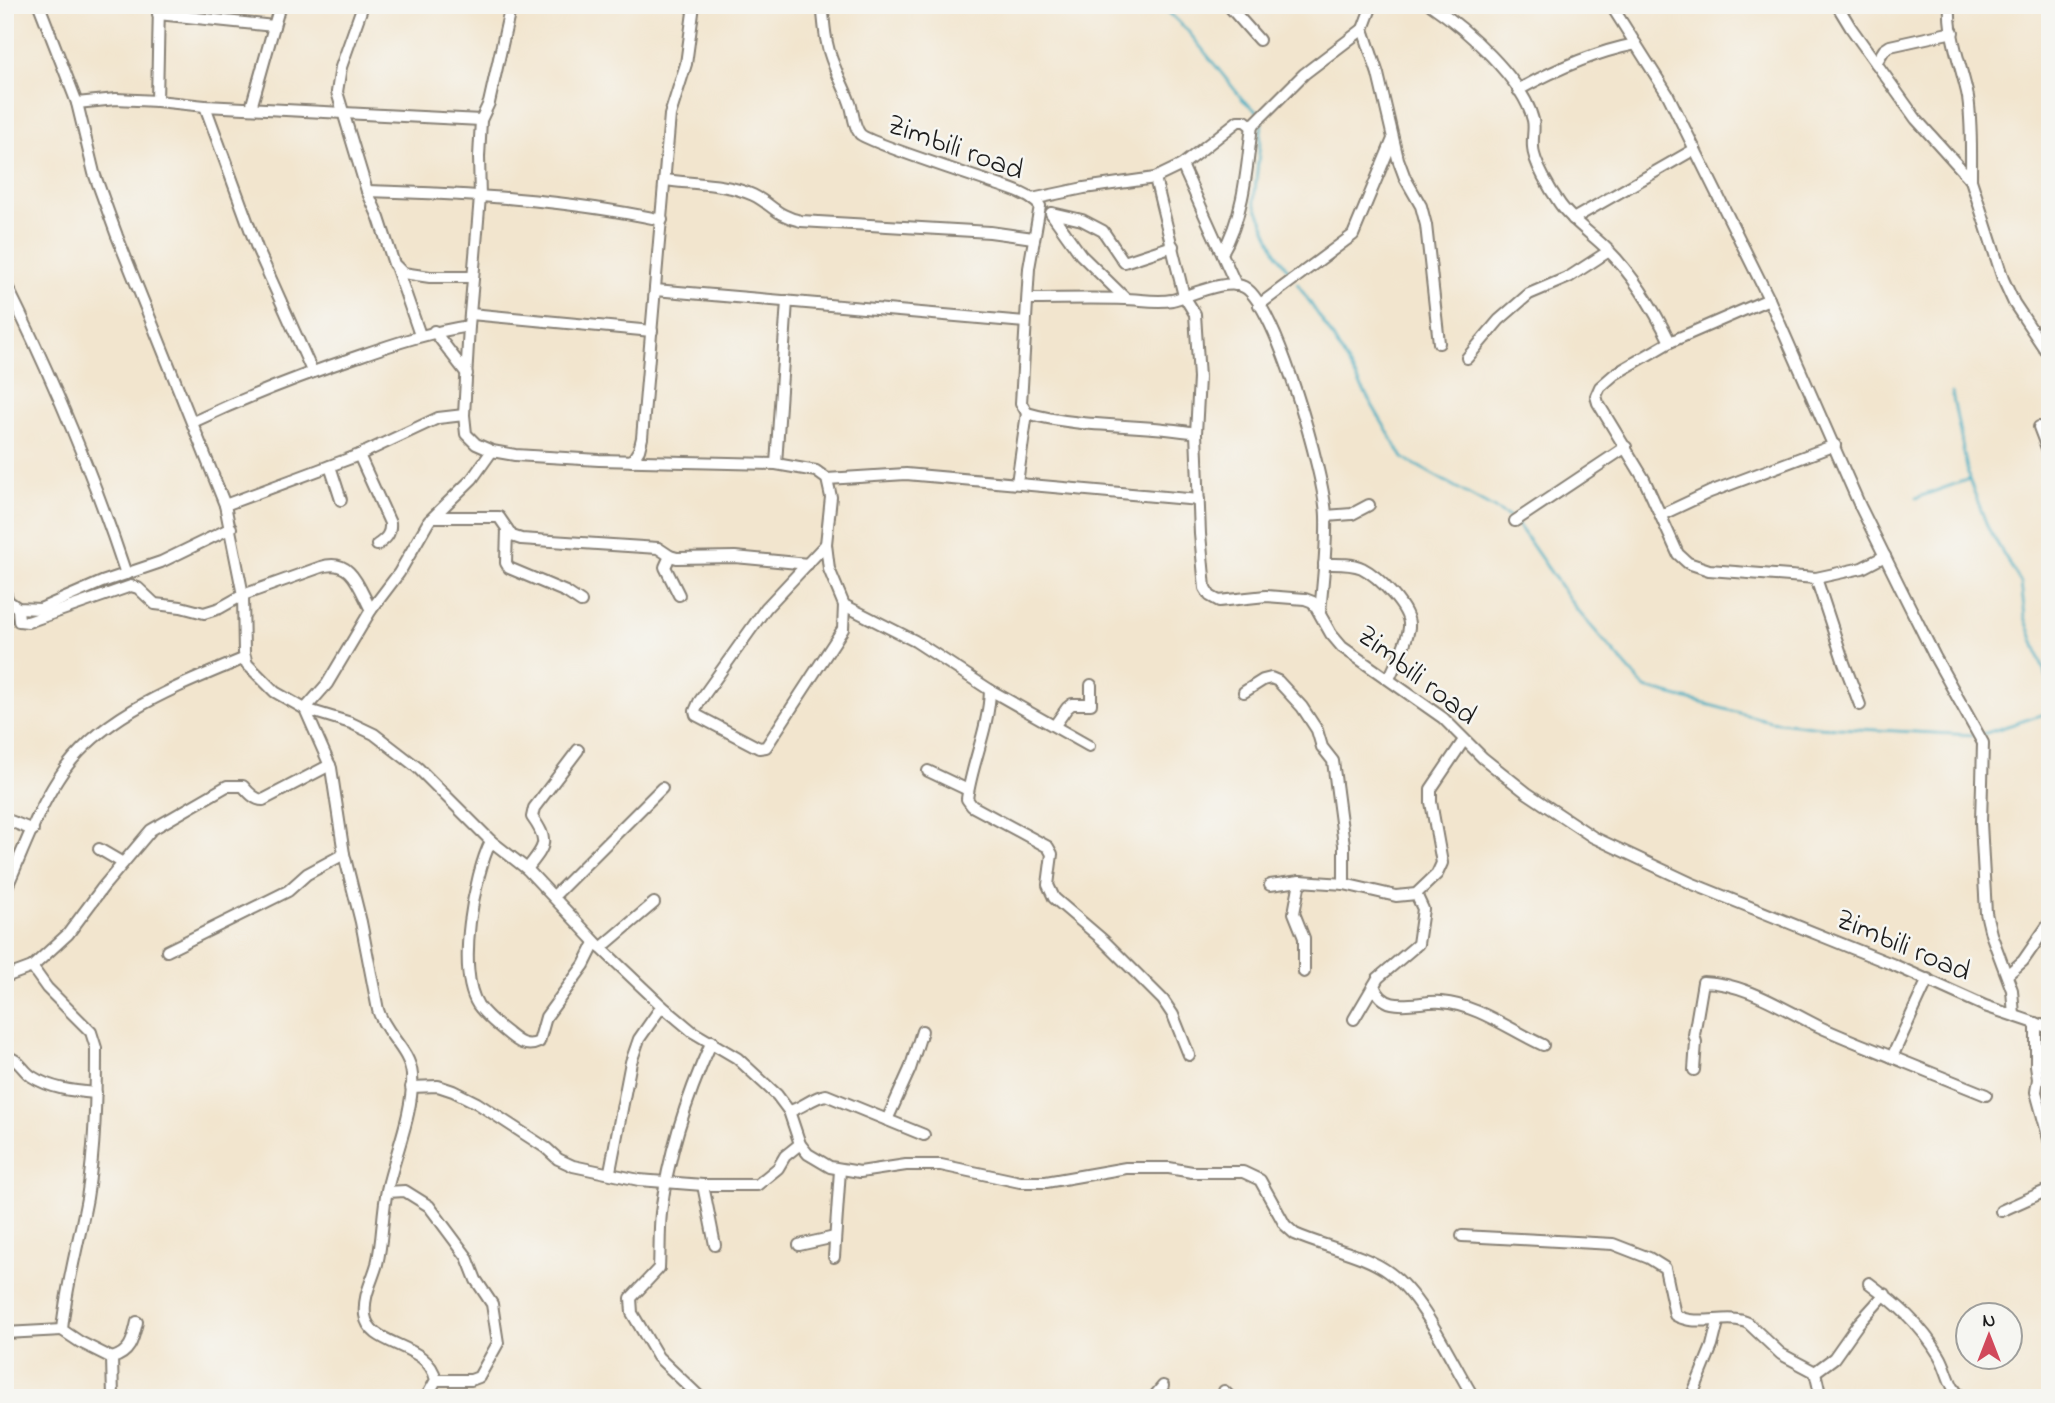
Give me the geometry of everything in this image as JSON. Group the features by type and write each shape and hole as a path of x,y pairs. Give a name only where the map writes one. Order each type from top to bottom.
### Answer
{"street":[{"path":"39,5 77,103 94,173 225,505 232,528 243,595 245,657 255,673 275,692 306,709 351,723 374,734 418,768 491,841 527,869 598,946 662,1006 681,1023 712,1041 756,1074 789,1111 800,1144 808,1154 840,1170 860,1172 906,1165 941,1165 997,1178 1033,1182 1126,1168 1243,1172 1260,1180 1285,1225 1295,1234 1388,1271 1404,1285 1422,1310 1474,1398"},
{"path":"251,107 280,5"},
{"path":"363,5 341,67 337,92 367,191 420,335"},
{"path":"511,5 489,103 481,120 480,197 472,277 464,415 466,434 475,444 515,455 776,464 816,471 827,480 831,497 825,544 829,569 836,590 845,605 915,641 990,690 1089,746"},
{"path":"632,461 642,438 670,115 686,64 694,5"},
{"name":"Zimbili road","path":"822,5 829,51 850,104 853,122 861,134 868,140 1036,202 1025,321 1021,403 1027,413 1017,483"},
{"path":"1228,5 1259,40"},
{"path":"1222,253 1234,227 1252,125 1304,74 1363,29 1372,5"},
{"path":"1431,5 1465,30 1507,74 1532,118 1533,151 1561,206 1609,251 1646,299 1670,342"},
{"path":"1611,5 1668,95 1769,299 1860,506 1918,626 1983,743 1981,823 1984,891 1991,934 2014,997 2014,1015"},
{"path":"1837,5 1916,119 1971,180"},
{"path":"1950,5 1949,19 1971,122 1971,180 2003,279 2014,303 2050,357"},
{"path":"157,101 158,9 274,26"},
{"path":"1363,29 1378,74 1405,178 1421,206 1426,225 1439,344"},
{"path":"1877,64 1884,50 1890,46 1953,32"},
{"path":"1518,90 1576,62 1608,50 1636,44"},
{"path":"77,103 116,99 481,120"},
{"path":"205,106 257,248 312,371"},
{"path":"1036,202 1155,178 1182,165 1238,121 1252,125"},
{"path":"1259,305 1293,277 1353,235 1393,139"},
{"path":"1573,219 1695,149"},
{"path":"1182,165 1236,285"},
{"name":"Zimbili road","path":"1155,178 1184,296 1195,314 1199,377 1196,433 1199,500 1205,588 1210,596 1219,601 1266,596 1314,602 1331,634 1342,647 1443,718 1464,740 1527,793 1593,837 1693,884 1928,979 1985,1006 2050,1028"},
{"path":"665,180 737,190 755,196 786,218 801,221 990,232 1033,238"},
{"path":"367,191 519,197 574,203 662,220"},
{"path":"1036,202 1052,213 1081,254 1126,299"},
{"path":"1052,213 1082,220 1103,231 1124,262 1173,246"},
{"path":"1466,358 1499,320 1529,294 1569,277 1609,251"},
{"path":"397,269 403,273 430,277 472,277"},
{"path":"5,282 65,409 126,574"},
{"path":"1028,299 1157,301 1199,290 1236,285 1252,293 1284,358 1302,408 1324,490 1326,516 1320,612"},
{"path":"655,290 1025,321"},
{"path":"1769,299 1670,342 1615,374 1600,387 1598,403 1644,479 1678,554 1688,563 1719,572 1816,578 1862,568 1885,556"},
{"path":"776,464 787,301"},
{"path":"471,314 652,331"},
{"path":"193,422 312,371 420,335 469,326"},
{"path":"434,331 467,374"},
{"path":"1027,413 1066,421 1161,427 1196,433"},
{"path":"225,505 359,455 432,421 449,415 464,415"},
{"path":"2039,427 2050,456"},
{"path":"1661,515 1710,492 1835,445"},
{"path":"1515,520 1626,447"},
{"path":"306,709 327,684 371,610 400,573 418,539 434,517 472,479 492,450"},
{"path":"359,455 390,523 391,530 386,539 377,545"},
{"path":"330,466 341,500"},
{"path":"827,480 906,474 1199,500"},
{"path":"1326,516 1352,514 1369,505"},
{"path":"434,517 496,517 502,520 516,538 658,548 670,556 734,557 808,564"},
{"path":"5,592 8,601 18,608 40,609 102,582 161,562 232,528"},
{"path":"507,529 506,563 509,568 566,592 581,602"},
{"path":"825,544 766,608 699,702 696,715 759,748 766,747 844,629 845,605"},
{"path":"670,556 665,567 679,595"},
{"path":"1324,564 1363,568 1385,586 1407,612 1409,628 1389,679"},
{"path":"18,608 19,622 28,622 131,586 138,588 155,604 204,613 220,608 243,595 321,567 340,565 349,571 371,610"},
{"path":"1816,578 1843,663 1860,705"},
{"path":"5,891 52,789 65,768 119,718 245,657"},
{"path":"1244,692 1263,680 1271,678 1278,681 1302,707 1317,730 1322,747 1333,761 1344,845 1344,884"},
{"path":"1055,725 1072,704 1091,704 1091,685"},
{"path":"990,690 989,711 967,799 972,806 1048,847 1052,854 1048,885 1054,898 1103,940 1163,1000 1173,1015 1189,1055"},
{"path":"306,709 330,765 344,854 380,1016 409,1061 411,1087 387,1192 377,1264 366,1291 367,1325 377,1334 415,1352 434,1370 436,1380 426,1398"},
{"path":"1270,885 1300,881 1344,884 1396,896 1416,894 1437,874 1442,863 1431,789 1464,740"},
{"path":"527,869 544,840 544,834 532,817 534,808 578,750"},
{"path":"5,977 32,967 68,934 151,830 227,786 243,786 259,800 263,800 330,765"},
{"path":"928,771 968,790"},
{"path":"554,896 662,788"},
{"path":"5,819 33,830"},
{"path":"491,841 480,870 467,946 467,961 477,1003 495,1023 525,1045 539,1042 546,1017 598,946 654,903"},
{"path":"99,849 123,863"},
{"path":"167,951 288,891 317,868 344,854"},
{"path":"1300,881 1294,913 1304,937 1304,972"},
{"path":"1354,1019 1378,978 1418,944 1423,909 1416,894"},
{"path":"2007,975 2024,961 2050,922"},
{"path":"32,967 47,988 85,1026 94,1038 96,1048 93,1158 78,1246 67,1283 62,1330"},
{"path":"1892,1057 1928,979"},
{"path":"1694,1070 1694,1035 1703,982 1718,983 1744,990 1819,1026 1986,1095"},
{"path":"1374,985 1378,996 1384,1002 1441,1002 1465,1008 1487,1016 1543,1045"},
{"path":"610,1171 631,1062 639,1039 662,1006"},
{"path":"2036,1023 2036,1092 2050,1143"},
{"path":"887,1120 910,1069 922,1031"},
{"path":"701,1398 657,1357 630,1305 631,1298 659,1268 665,1184 684,1108 712,1041"},
{"path":"5,1056 14,1058 29,1074 51,1086 96,1093"},
{"path":"411,1087 438,1086 453,1091 477,1103 558,1159 573,1166 665,1184 757,1185 778,1168 785,1156 800,1144"},
{"path":"789,1111 825,1095 924,1135"},
{"path":"834,1257 840,1170"},
{"path":"703,1185 715,1245"},
{"path":"2001,1211 2050,1189"},
{"path":"387,1192 405,1191 429,1206 467,1257 475,1280 492,1304 498,1343 479,1377 471,1380 436,1380"},
{"path":"1462,1236 1593,1241 1629,1249 1665,1268 1675,1315 1683,1319 1718,1322 1741,1320 1781,1354 1815,1372 1821,1398"},
{"path":"799,1245 835,1237"},
{"path":"1870,1283 1912,1317 1942,1358 1954,1390 1963,1398"},
{"path":"1815,1372 1834,1358 1858,1324 1885,1294"},
{"path":"5,1333 62,1330 112,1358 126,1352 137,1322"},
{"path":"1692,1398 1718,1322"},
{"path":"112,1358 113,1398"},
{"path":"1153,1398 1163,1386"}],"waterway":[{"path":"1161,5 1187,30 1243,100 1260,114"},
{"path":"1262,123 1254,201 1276,252 1293,277"},
{"path":"1297,283 1329,331 1403,458 1511,518"},
{"path":"1952,393 1969,479 1988,528 2021,583 2025,617 2050,687"},
{"path":"1916,498 1969,479"},
{"path":"1516,522 1577,610 1645,688 1770,721 1820,727 1973,735"},
{"path":"1983,734 2050,712"}]}
